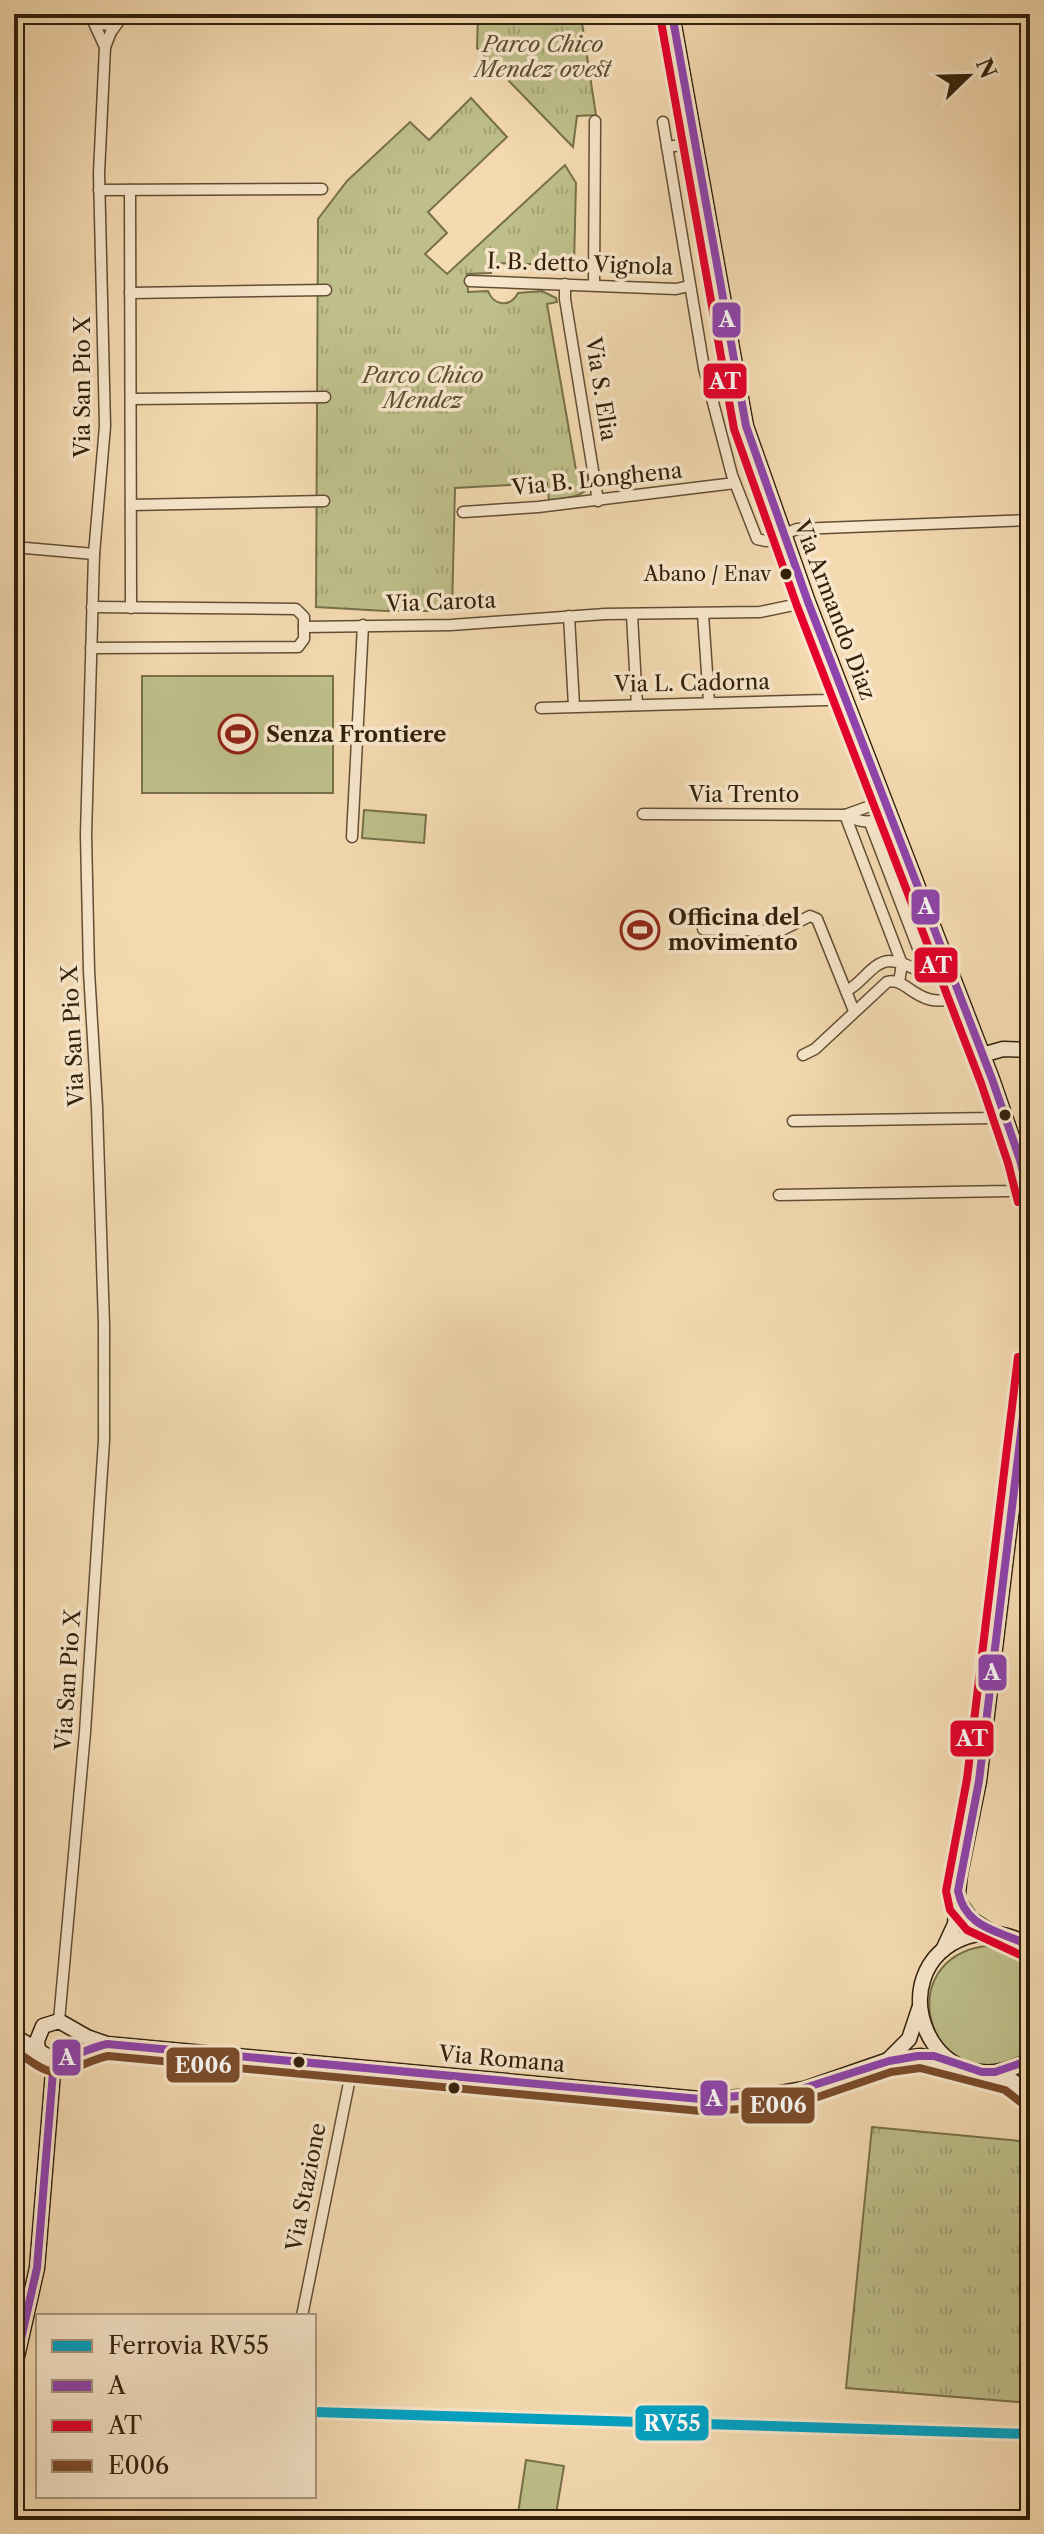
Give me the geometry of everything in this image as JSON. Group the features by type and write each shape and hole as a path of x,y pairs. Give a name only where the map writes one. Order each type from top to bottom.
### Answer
{"street":[{"name":"Via Armando Diaz","path":"672,15 746,426 879,803 890,816 952,975 1029,1192"},
{"path":"89,16 105,25 123,17"},
{"name":"Via San Pio X","path":"89,16 105,47"},
{"name":"Via San Pio X","path":"59,2021 85,1732 104,1440 104,1325 86,835 94,554 105,426 99,190 105,47 123,17"},
{"path":"594,285 595,121"},
{"path":"663,122 689,286 715,414 735,483 757,539 766,541 797,529 1030,520"},
{"path":"667,147 695,143"},
{"path":"99,190 322,189"},
{"path":"130,190 131,608"},
{"name":"I. B. detto Vignola","path":"470,281 676,289 689,286"},
{"name":"Via S. Elia","path":"565,284 598,501"},
{"path":"130,293 326,290"},
{"path":"131,399 325,397"},
{"name":"Via B. Longhena","path":"463,512 598,501 735,483"},
{"path":"131,505 324,501"},
{"path":"14,547 94,554"},
{"name":"Via Carota","path":"304,627 451,625 569,616 760,612 808,602"},
{"path":"91,648 298,647 304,639 304,617 296,609 92,607"},
{"path":"703,614 709,702"},
{"path":"632,615 637,705"},
{"path":"569,616 574,706"},
{"path":"352,837 363,625"},
{"name":"Via L. Cadorna","path":"541,708 843,697"},
{"path":"845,815 879,803"},
{"name":"Via Trento","path":"643,814 845,815"},
{"path":"845,815 858,822 870,823 890,816"},
{"path":"845,815 902,964 899,982"},
{"path":"870,823 929,977"},
{"path":"703,929 780,931 810,916 817,919 854,1011"},
{"path":"846,991 877,965 887,961 902,964 929,977 952,975"},
{"path":"803,1055 815,1049 887,982 899,982 924,999 940,1002 960,996"},
{"path":"982,1055 1003,1049 1030,1050"},
{"path":"793,1121 992,1118 1004,1115"},
{"path":"779,1195 1029,1192"},
{"path":"888,2060 909,2039 926,1975 943,1950 955,1924 962,1862 981,1766 1030,1358"},
{"path":"958,1900 971,1919 991,1932"},
{"path":"943,1950 958,1940 991,1932 1015,1937 1030,1946"},
{"path":"919,2004 924,2028 936,2049 955,2064"},
{"path":"14,2033 59,2021"},
{"name":"Via Romana","path":"59,2021 107,2044 700,2099 762,2096 804,2089 888,2060 921,2056 1010,2079 1030,2095"},
{"path":"38,2049 37,2041 43,2026"},
{"path":"71,2053 75,2046 73,2030"},
{"path":"14,2033 45,2057 54,2060 37,2268 14,2370"},
{"name":"Via Romana","path":"54,2060 107,2044"},
{"path":"989,2073 1013,2070 1030,2060"},
{"name":"Via Stazione","path":"302,2314 352,2068"}],"green space":[{"name":"Parco Chico Mendez ovest","path":"478,14 660,14 663,21 582,23 596,115 577,116 573,147 477,48"},
{"name":"Parco Chico Mendez","path":"471,98 507,137 428,212 447,233 425,254 447,274 565,165 576,183 574,265 491,263 491,273 467,274 468,292 488,291 494,300 502,303 511,301 518,293 542,291 556,298 557,302 547,304 576,470 586,473 587,487 578,495 549,500 547,483 455,488 452,611 316,607 318,219 347,181 410,122 429,140"},
{"name":"Senza Frontiere","path":"142,676 333,676 333,793 142,793"},
{"path":"364,810 426,815 424,843 362,838"},
{"path":"985,1946 1008,1949 1030,1962 1030,2050 1008,2061 980,2065 957,2058 941,2041 931,2020 930,1996 938,1974 956,1956"},
{"path":"872,2127 1030,2142 1030,2403 846,2388"},
{"path":"526,2460 564,2466 555,2520 517,2520"}],"rail line":[{"name":"RV55","path":"316,2412 1030,2434"}],"transit line":[{"name":"A","path":"672,14 746,426 808,602 992,1079 1030,1199"},
{"name":"AT","path":"660,16 734,429 797,606 981,1083 1018,1202"},
{"name":"AT","path":"1018,1357 967,1779 946,1891 950,1910 967,1930 1025,1957"},
{"name":"A","path":"1030,1358 979,1781 958,1891 962,1904 976,1921 1030,1946"},
{"name":"A","path":"14,2370 37,2268 54,2060 107,2044 700,2099 792,2092 889,2061 918,2056 934,2056 982,2072 995,2072 1030,2060"},
{"name":"E006","path":"14,2050 53,2072 66,2071 108,2056 701,2111 763,2108 806,2101 891,2072 920,2068 1005,2090 1023,2104"}],"place":[{"name":"Abano / Enav","path":"786,574"},
{"name":"Senza Frontiere","path":"238,734"},
{"name":"Officina del movimento","path":"640,930"}]}
